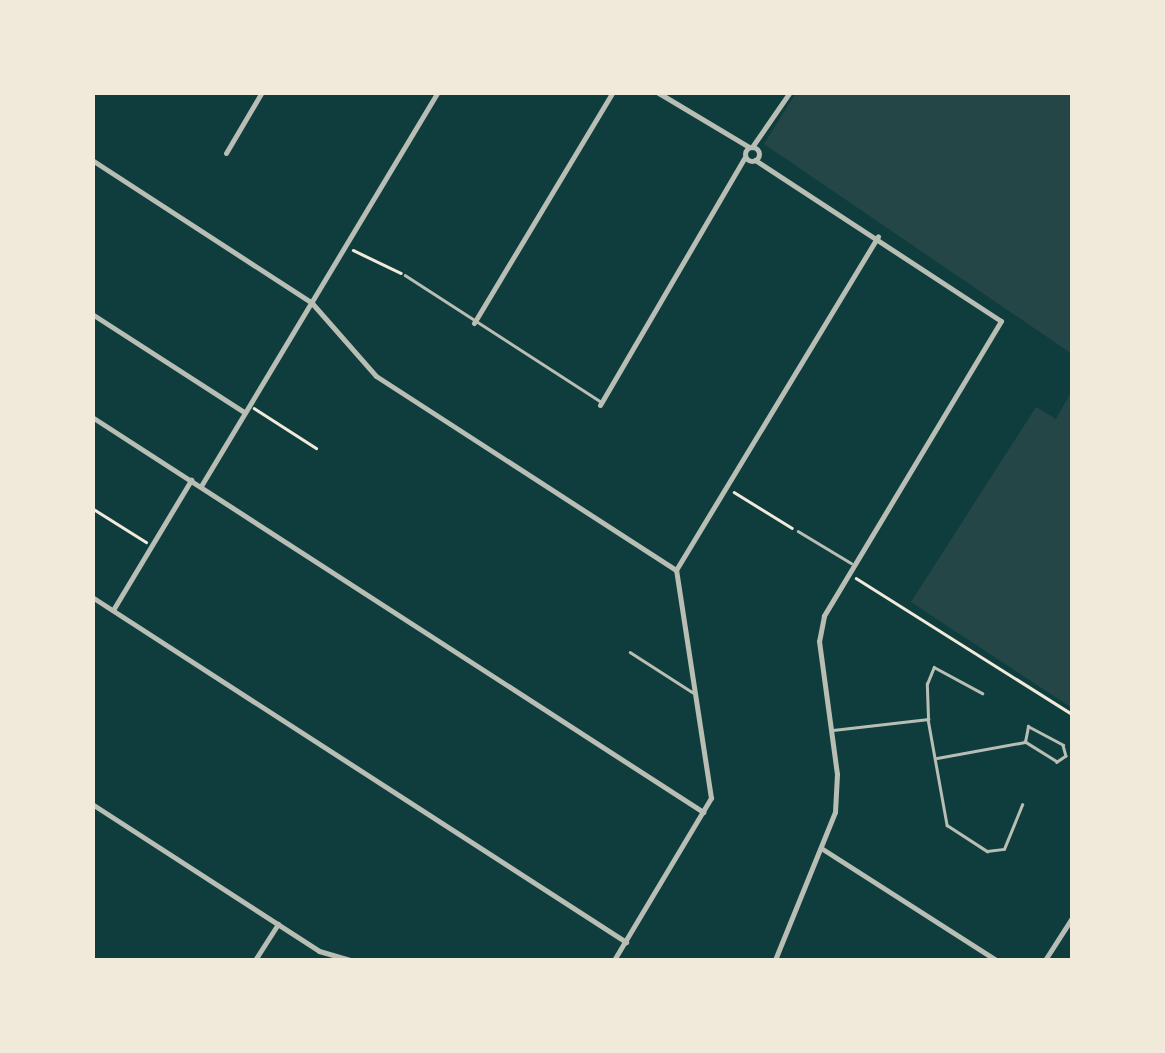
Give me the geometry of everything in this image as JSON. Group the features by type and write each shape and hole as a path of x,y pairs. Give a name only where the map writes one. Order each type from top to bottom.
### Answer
{"street":[{"path":"226,152 262,92"},
{"path":"202,486 438,92"},
{"path":"475,322 613,92"},
{"path":"657,92 730,140 745,156 756,156"},
{"path":"601,404 739,175 756,156 764,134 790,92"},
{"path":"739,175 745,156 764,134"},
{"path":"730,140 751,147 756,156 1000,319 824,616 819,641 832,730 834,812 775,960"},
{"path":"92,160 311,302 376,376 676,570"},
{"path":"614,960 704,812 711,792 676,570 878,236"},
{"path":"92,314 244,412"},
{"path":"92,416 704,812"},
{"path":"112,610 190,480"},
{"path":"92,597 626,942"},
{"path":"92,804 319,951 351,960"},
{"path":"821,848 996,960"},
{"path":"1045,960 1072,918"},
{"path":"255,960 278,924"}],"lane":[{"path":"405,275 601,404"},
{"path":"798,531 850,567"},
{"path":"630,652 694,693"},
{"path":"982,693 934,667 926,686 946,823 970,843 1000,852 1022,805"},
{"path":"832,730 928,719"},
{"path":"936,758 1026,742 1058,762 1066,756 1063,745 1037,728 1024,728 1026,742"}],"path":[{"path":"353,250 405,275"},
{"path":"249,405 316,448"},
{"path":"734,492 798,531"},
{"path":"92,508 151,545"},
{"path":"850,567 1072,714"}],"shaded area":[{"path":"796,93 1072,93 1072,354 764,144"},
{"path":"1072,390 1072,708 911,602 1036,407 1056,419"}]}
